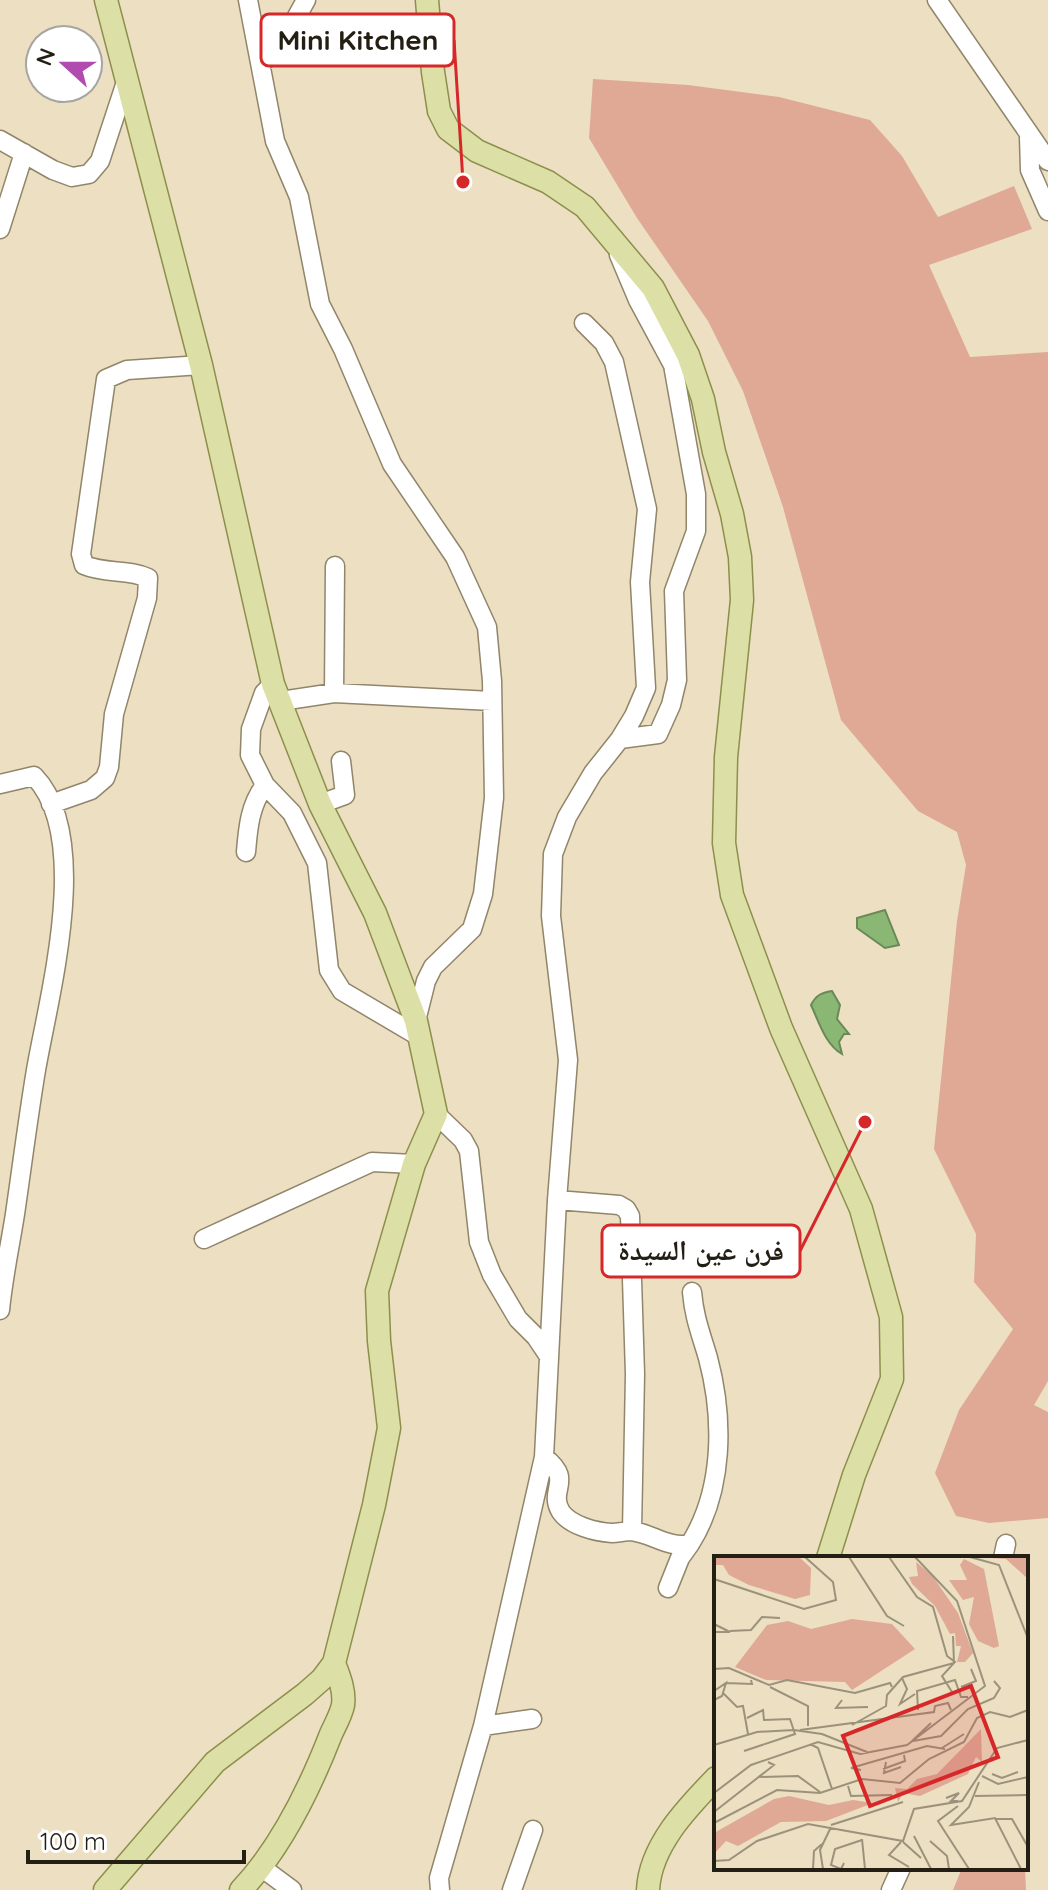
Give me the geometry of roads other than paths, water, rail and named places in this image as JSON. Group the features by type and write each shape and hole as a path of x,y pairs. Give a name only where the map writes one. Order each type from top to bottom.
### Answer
{"main road":[{"path":"105,1890 215,1762 305,1694 334,1663 374,1505 389,1428 377,1291 414,1164 436,1114 418,1029 375,913 320,804 277,693 201,365 106,0"},
{"path":"427,0 439,111 448,129 477,151 548,182 585,207 653,288 688,355 703,399 740,557 742,600 726,757 724,843 732,895 781,1028 861,1209 891,1317 892,1379 854,1475 829,1556"},
{"path":"241,1890 277,1843 323,1757 343,1706 341,1681 334,1663"},
{"path":"648,1890 654,1861 682,1813 714,1780"}],"street":[{"path":"248,0 275,141 299,197 320,304 343,349 392,464 455,557 487,627 492,701 494,798 483,894 472,929 433,967 426,981 418,1029 342,991 329,970 317,863 292,813 265,785 250,755 251,729 264,693 334,693 492,701"},
{"path":"262,63 284,40 306,0"},
{"path":"937,0 1048,161"},
{"path":"0,140 53,170 72,177 89,174 100,161 127,79"},
{"path":"1029,137 1030,170 1048,211"},
{"path":"0,229 24,153"},
{"path":"613,239 638,300 673,365 696,494 696,531 674,591 677,680 671,705 658,734 620,739"},
{"path":"440,1890 439,1878 483,1726 544,1457 557,1200 568,1060 551,916 553,854 567,817 593,773 620,739 646,688 640,582 647,509 614,362 604,343 584,323"},
{"path":"51,804 91,790 105,778 109,767 114,714 147,598 148,578 98,571 84,565 81,554 106,379 127,370 201,365"},
{"path":"334,693 335,566"},
{"path":"320,804 345,795 341,761"},
{"path":"0,784 34,776 43,785 57,818 63,859 64,903 55,982 37,1068 0,1310"},
{"path":"246,852 249,819 258,794 265,785"},
{"path":"436,1114 463,1140 469,1151 479,1242 492,1275 518,1319 548,1355"},
{"path":"204,1239 372,1162 414,1164"},
{"path":"557,1200 619,1205 630,1216 635,1374 632,1531"},
{"path":"668,1588 680,1558 699,1530 719,1452 708,1359 694,1319 692,1292"},
{"path":"544,1457 557,1467 560,1475 557,1498 560,1510 568,1519 587,1528 612,1533 632,1531 663,1543 690,1544"},
{"path":"483,1726 532,1719"},
{"path":"512,1890 533,1830"},
{"path":"261,1867 292,1890"},
{"path":"891,1890 900,1870"}],"place":[{"name":"Mini Kitchen","path":"463,182"},
{"name":"فرن عين السيدة","path":"865,1122"}]}
